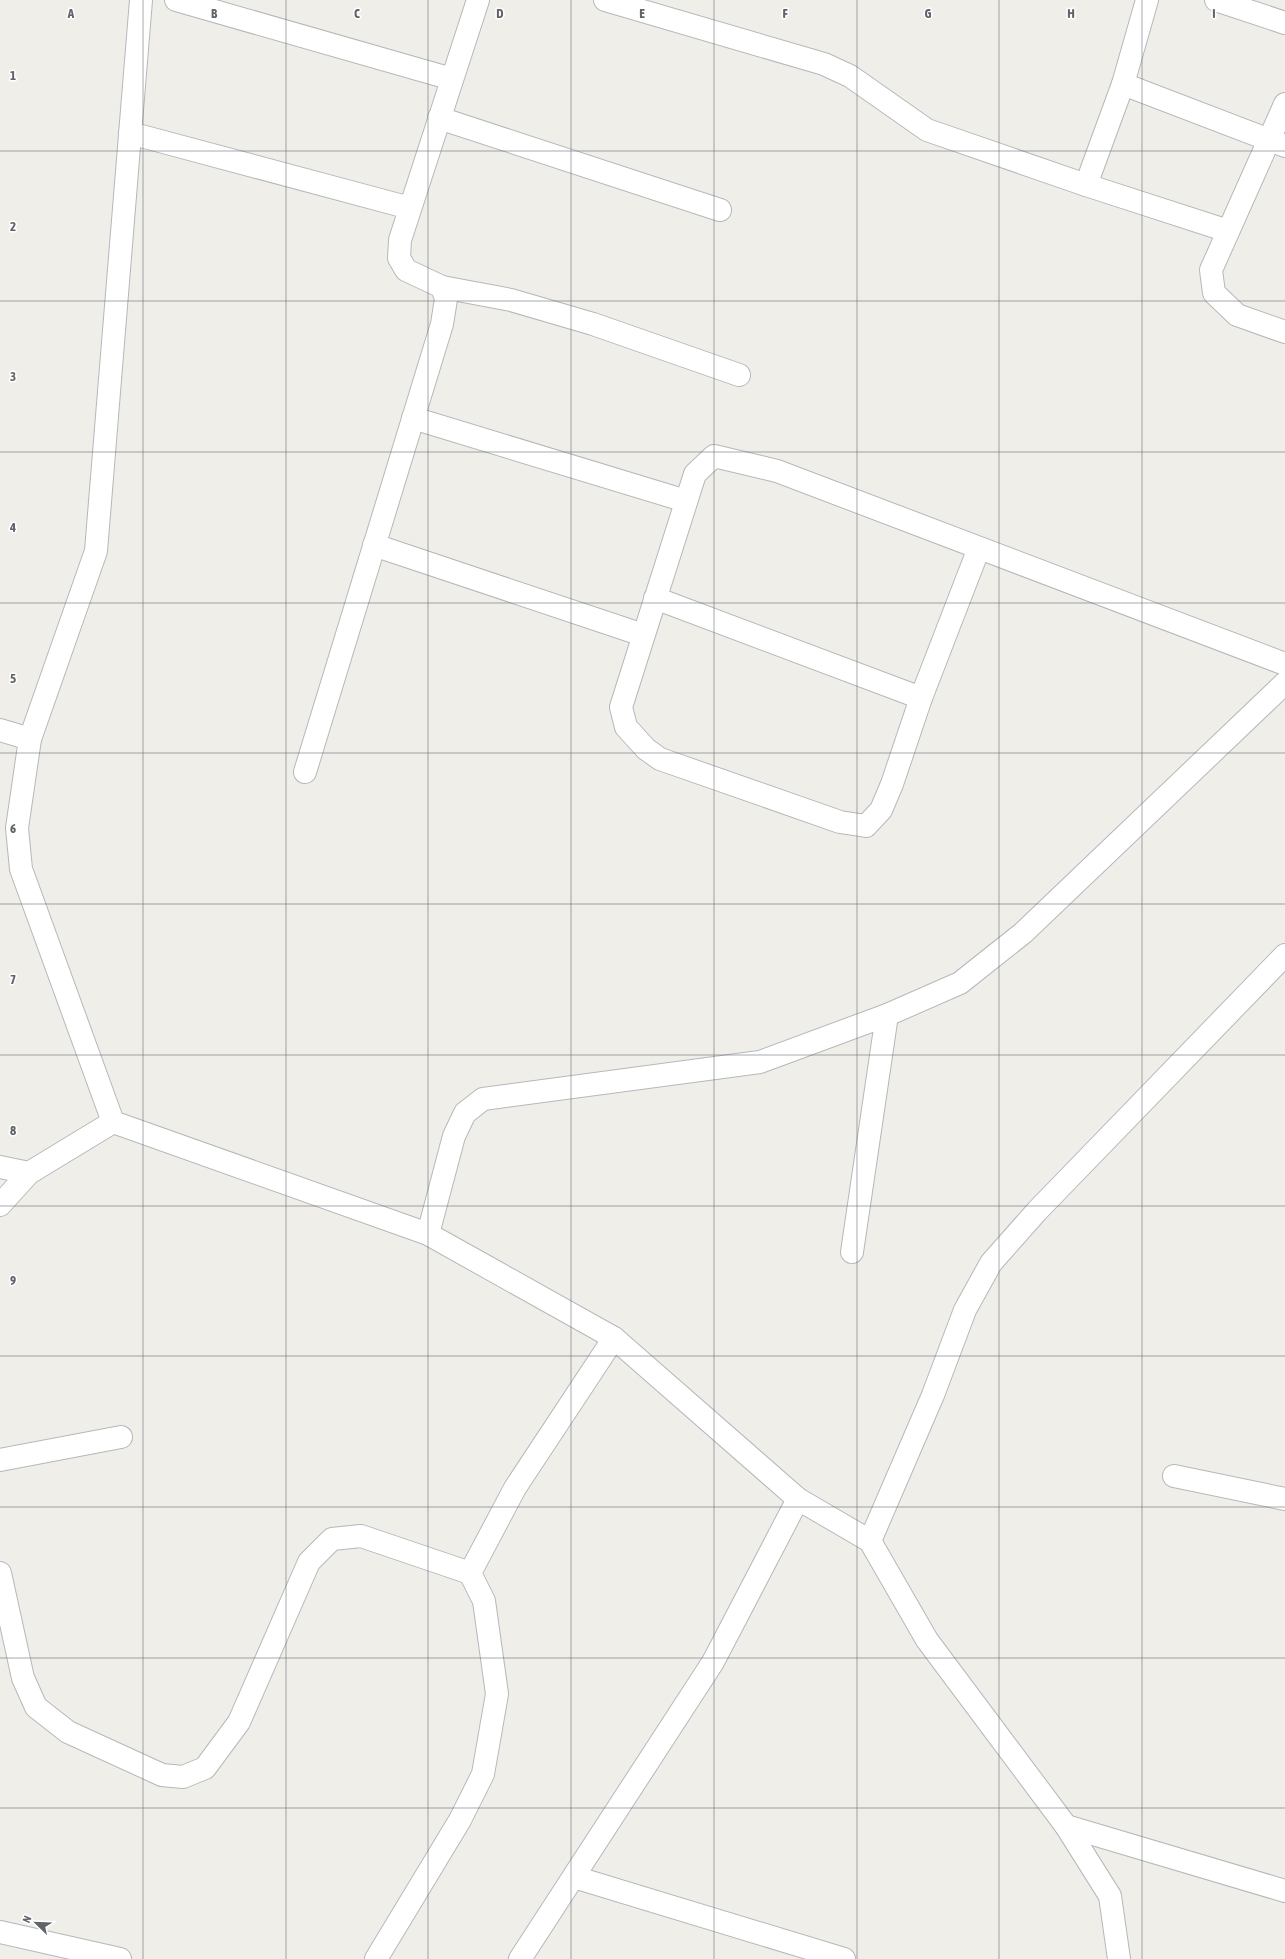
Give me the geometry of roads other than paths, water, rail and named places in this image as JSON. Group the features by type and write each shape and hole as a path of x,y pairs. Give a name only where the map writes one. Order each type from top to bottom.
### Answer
{"street":[{"path":"113,1122 21,869 17,828 30,740 96,551 141,0"},
{"path":"176,0 452,79"},
{"path":"478,0 400,240 399,258 406,270 442,287 511,300 586,322 739,375"},
{"path":"605,0 824,64 850,76 927,130 1086,185 1228,231"},
{"path":"1086,185 1123,84 1147,0"},
{"path":"1216,0 1285,23"},
{"path":"1123,84 1277,143"},
{"path":"1285,104 1277,143 1228,231 1212,270 1214,293 1237,315 1285,332"},
{"path":"439,118 720,210"},
{"path":"130,133 410,208"},
{"path":"304,772 442,324 446,300 442,287"},
{"path":"413,418 686,501"},
{"path":"979,548 920,698 892,784 881,810 866,826 840,822 660,759 646,749 626,728 621,707 686,501 695,474 714,456 777,471 1285,664"},
{"path":"374,545 643,635"},
{"path":"655,598 920,698"},
{"path":"428,1234 454,1136 465,1113 483,1098 760,1062 887,1015 960,983 1023,933 1285,683"},
{"path":"0,730 30,740"},
{"path":"870,1541 933,1394 965,1310 991,1263 1037,1211 1285,955"},
{"path":"852,1252 887,1015"},
{"path":"0,1204 29,1173 113,1122"},
{"path":"113,1122 428,1234 614,1338 798,1499 870,1541 927,1640 1066,1826 1110,1896 1119,1959"},
{"path":"0,1167 29,1173"},
{"path":"470,1573 515,1488 614,1338"},
{"path":"0,1460 121,1436"},
{"path":"1174,1476 1285,1499"},
{"path":"520,1959 713,1662 798,1499"},
{"path":"0,1573 23,1678 36,1707 68,1732 162,1775 184,1777 205,1768 239,1722 309,1562 332,1539 361,1536 470,1573 484,1601 497,1694 483,1774 460,1820 376,1959"},
{"path":"1066,1826 1285,1890"},
{"path":"574,1877 844,1959"},
{"path":"0,1932 120,1959"}]}
